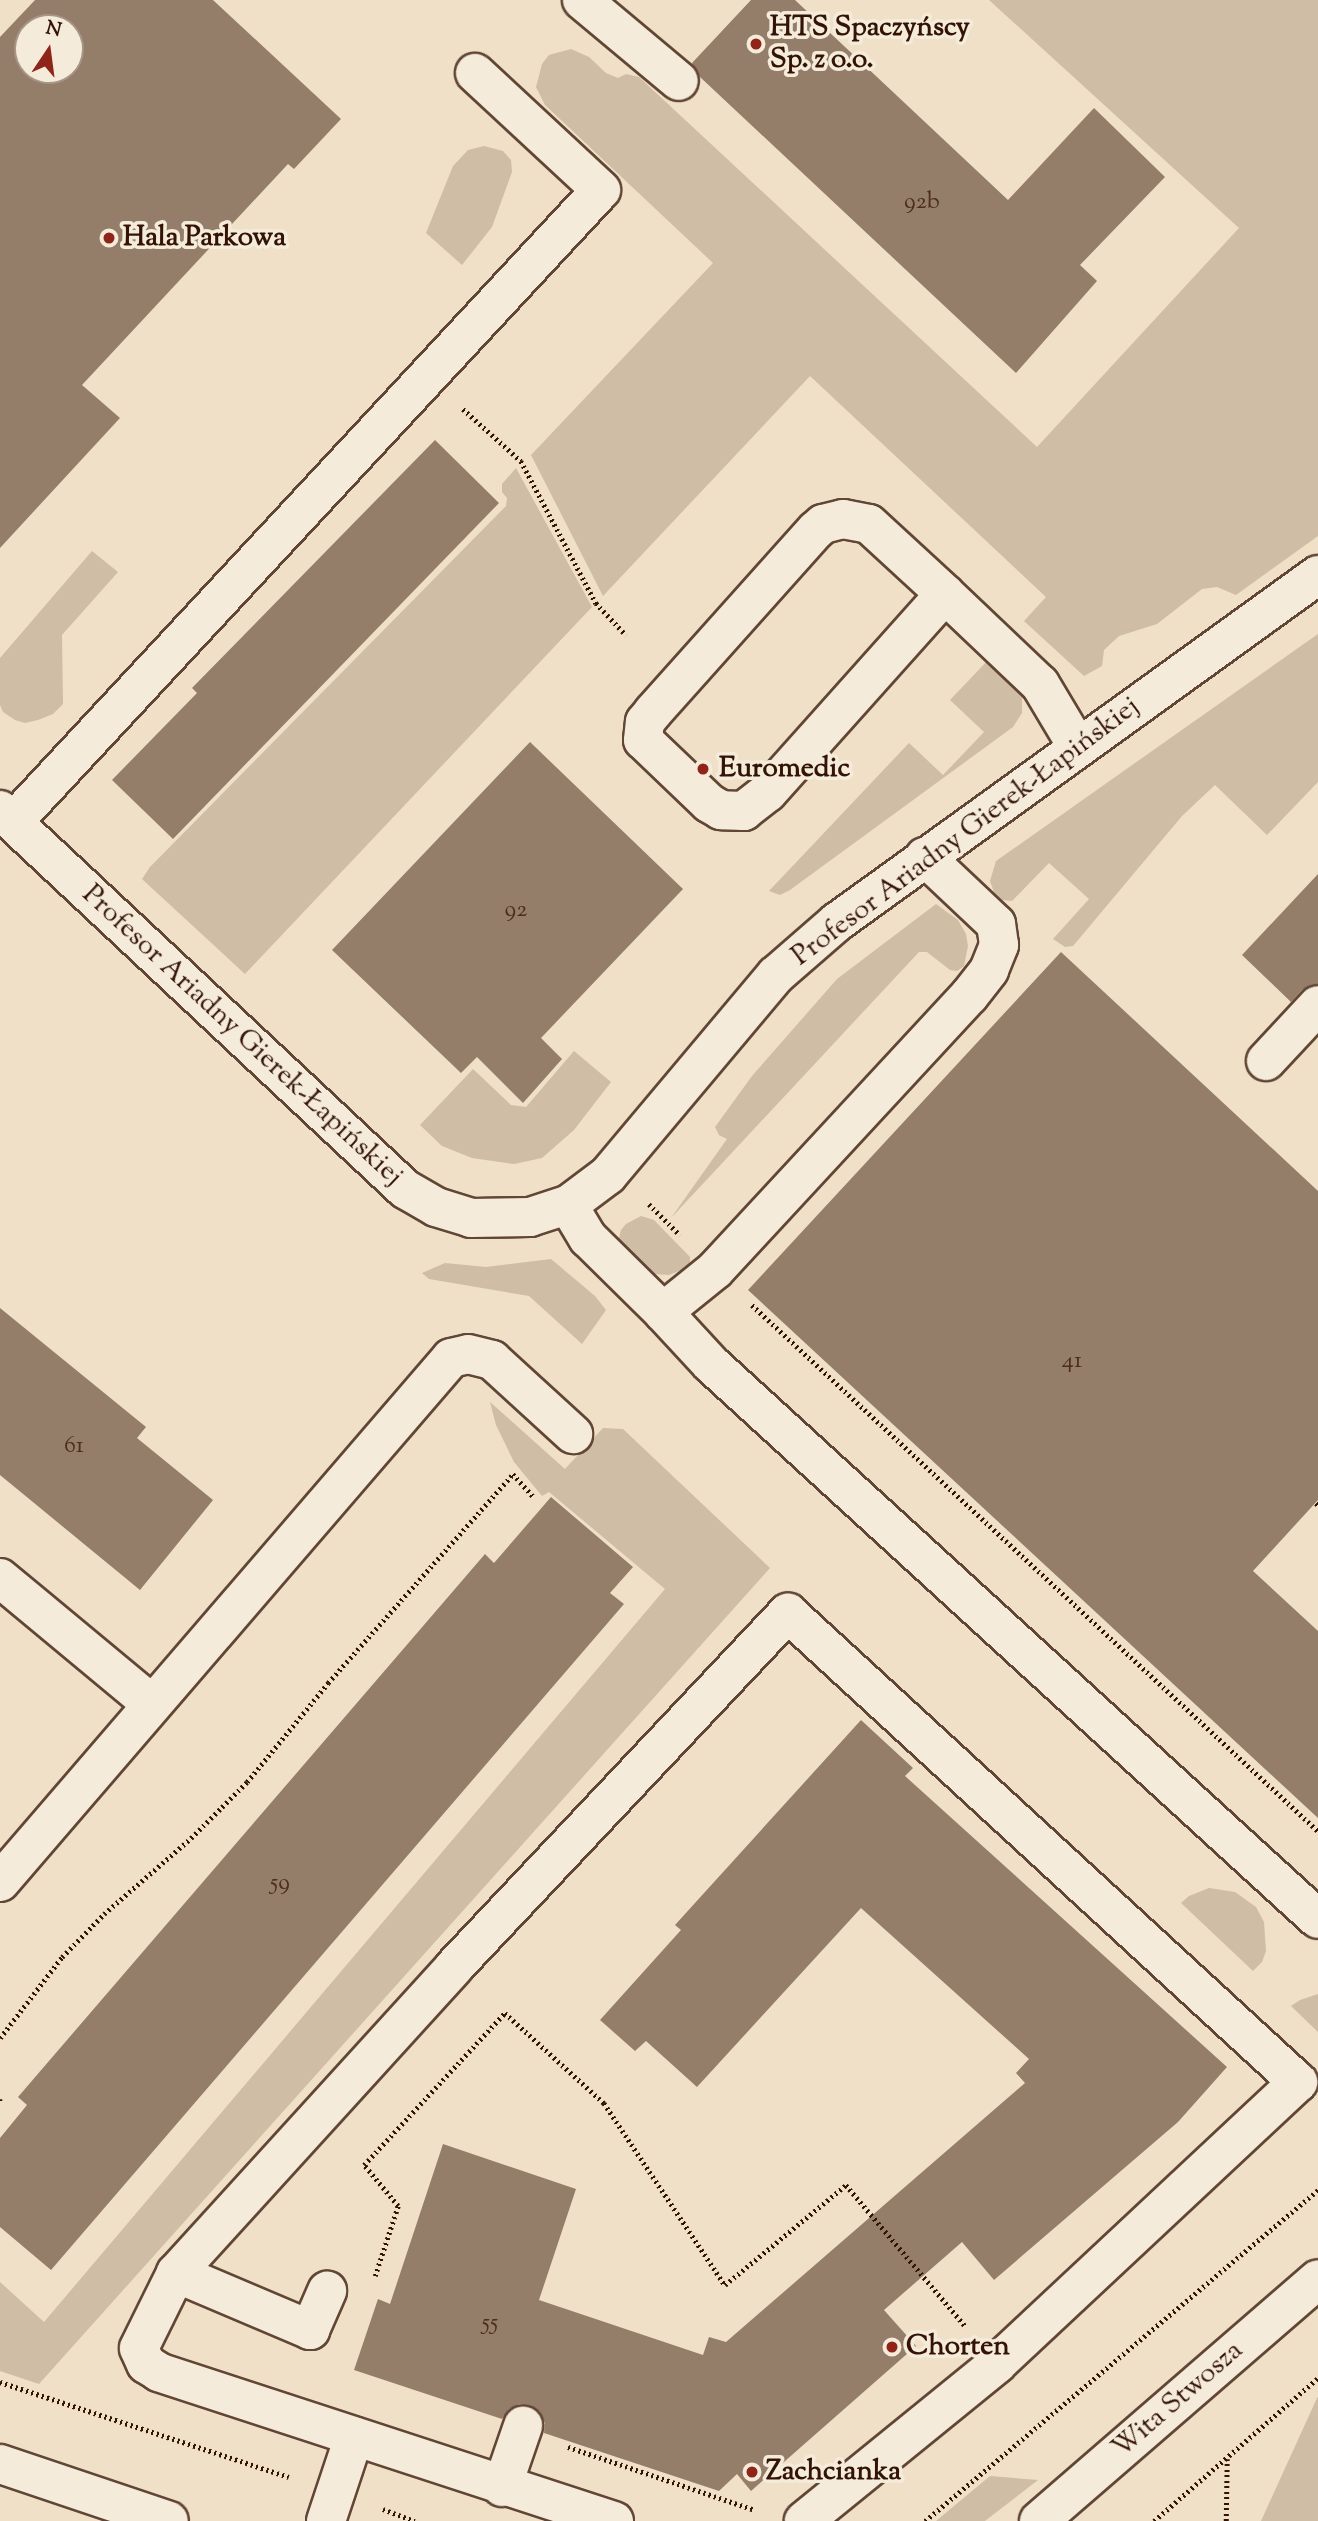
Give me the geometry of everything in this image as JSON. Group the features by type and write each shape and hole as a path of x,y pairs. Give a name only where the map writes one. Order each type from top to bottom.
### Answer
{"street":[{"path":"582,0 679,81"},
{"path":"7,816 427,377 601,190 475,73"},
{"path":"945,594 768,792 744,811 721,810 709,803 643,740 645,722 653,712 823,524 843,519 869,524 945,594 1040,684 1077,746"},
{"name":"Profesor Ariadny Gierek-Łapińskiej","path":"7,816 405,1189 436,1207 487,1220 530,1217 568,1205 608,1175 793,959 836,922 1318,575"},
{"path":"663,1312 715,1270 969,996 989,970 999,944 996,924 925,857"},
{"path":"1266,1061 1318,1005"},
{"path":"568,1205 588,1238 663,1312 710,1364 1318,1919"},
{"path":"0,1882 451,1358 468,1354 492,1360 573,1434"},
{"path":"0,1578 152,1704"},
{"path":"614,2521 502,2487 159,2372 146,2364 139,2348 142,2336 176,2273 454,1967 788,1614 1298,2082 997,2364 804,2521"},
{"path":"176,2273 310,2330 327,2291"},
{"name":"Wita Stwosza","path":"1039,2521 1318,2279"},
{"path":"502,2487 523,2426"},
{"path":"330,2506 354,2437"},
{"path":"0,2464 169,2521"}],"path":[{"path":"427,377 521,461 596,603 626,635"},
{"path":"643,1198 715,1270 1318,1831"},
{"path":"0,2038 62,1957 247,1782 328,1683 513,1474 534,1497"},
{"path":"372,2285 398,2206 365,2165 505,2013 604,2103 724,2285 846,2185 997,2364"},
{"path":"925,2521 1318,2190"},
{"path":"1154,2521 1318,2378"},
{"path":"0,2382 330,2506 415,2521"},
{"path":"566,2447 763,2513"},
{"path":"1226,2521 1227,2458"}],"shaded area":[{"path":"989,0 1318,0 1318,536 1236,595 1217,587 1202,589 1157,624 1119,636 1104,650 1102,666 1084,676 1024,621 1046,597 810,376 603,596 531,455 713,263 545,105 536,87 542,64 549,55 571,49 589,57 606,73 618,78 626,74 639,77 1037,447 1239,228"},
{"path":"484,146 503,151 511,160 512,172 492,227 462,265 426,233 453,166 468,150"},
{"path":"516,468 592,607 245,974 142,879 150,867 506,506 507,498 502,492 502,484"},
{"path":"92,551 118,572 62,635 63,704 53,714 38,720 25,723 15,720 3,712 0,705 0,658"},
{"path":"1318,634 1318,782 1267,835 1215,785 1182,816 1073,946 1065,947 1053,939 1089,899 1049,863 1012,901 1002,900 994,892 990,881 996,861"},
{"path":"990,658 1015,682 1022,694 1022,713 1013,727 790,890 780,895 769,891 909,743 943,775 984,732 950,700"},
{"path":"936,904 958,920 966,934 968,946 964,966 957,971 950,970 927,952 919,952 671,1218 727,1139 719,1135 715,1127 752,1076 837,979"},
{"path":"574,1051 611,1082 574,1130 542,1158 514,1164 472,1158 442,1146 420,1125 473,1069 511,1105 526,1107"},
{"path":"641,1216 654,1220 690,1257 690,1264 686,1268 669,1275 653,1274 627,1253 619,1238 621,1230"},
{"path":"551,1259 595,1296 606,1310 582,1344 529,1296 429,1279 422,1273 445,1263 486,1267"},
{"path":"490,1402 565,1469 603,1428 623,1429 770,1568 39,2384 0,2371 0,2282 44,2322 665,1589 549,1492 542,1496 514,1462 496,1425"},
{"path":"1209,1888 1235,1892 1256,1907 1264,1922 1266,1951 1262,1962 1253,1971 1181,1903 1189,1896"},
{"path":"1318,1994 1318,2032 1291,2006"},
{"path":"1317,2398 1318,2521 1261,2521"},
{"path":"990,2476 1038,2480 985,2521 936,2521"}],"building":[{"name":"Hala Parkowa","path":"35,0 213,0 341,119 294,169 288,164 82,385 120,418 0,548 0,37 14,22 14,84 84,84 84,14 22,14"},
{"path":"751,0 795,0 1008,200 1094,108 1165,177 1080,265 1097,281 1016,373 700,77 692,63"},
{"path":"435,440 499,503 173,839 112,780 197,693 192,688"},
{"path":"530,742 683,889 541,1038 562,1059 523,1103 477,1057 461,1073 332,950"},
{"path":"1318,874 1318,984 1302,990 1291,1002 1242,955"},
{"path":"1061,952 1318,1191 1318,1500 1253,1571 1318,1631 1318,1818 748,1290"},
{"path":"0,1308 146,1427 137,1438 213,1500 140,1590 0,1475"},
{"path":"551,1497 633,1567 610,1593 624,1604 51,2270 0,2227 0,2138 27,2105 18,2097 485,1554 494,1563"},
{"path":"861,1720 913,1768 905,1776 1227,2067 1178,2122 994,2280 962,2242 884,2310 916,2346 751,2491 737,2474 719,2491 544,2433 545,2423 540,2412 529,2405 520,2404 509,2409 502,2419 354,2370 378,2299 390,2304 443,2144 576,2189 539,2300 703,2355 709,2337 726,2342 1025,2083 1016,2073 1029,2059 861,1908 697,2087 646,2041 635,2051 600,2020 681,1930 675,1925"}],"place":[{"name":"HTS Spaczyńscy Sp. z o.o.","path":"756,44"},
{"name":"Hala Parkowa","path":"109,238"},
{"name":"Euromedic","path":"703,769"},
{"name":"Chorten","path":"892,2347"},
{"name":"Zachcianka","path":"752,2472"}]}
